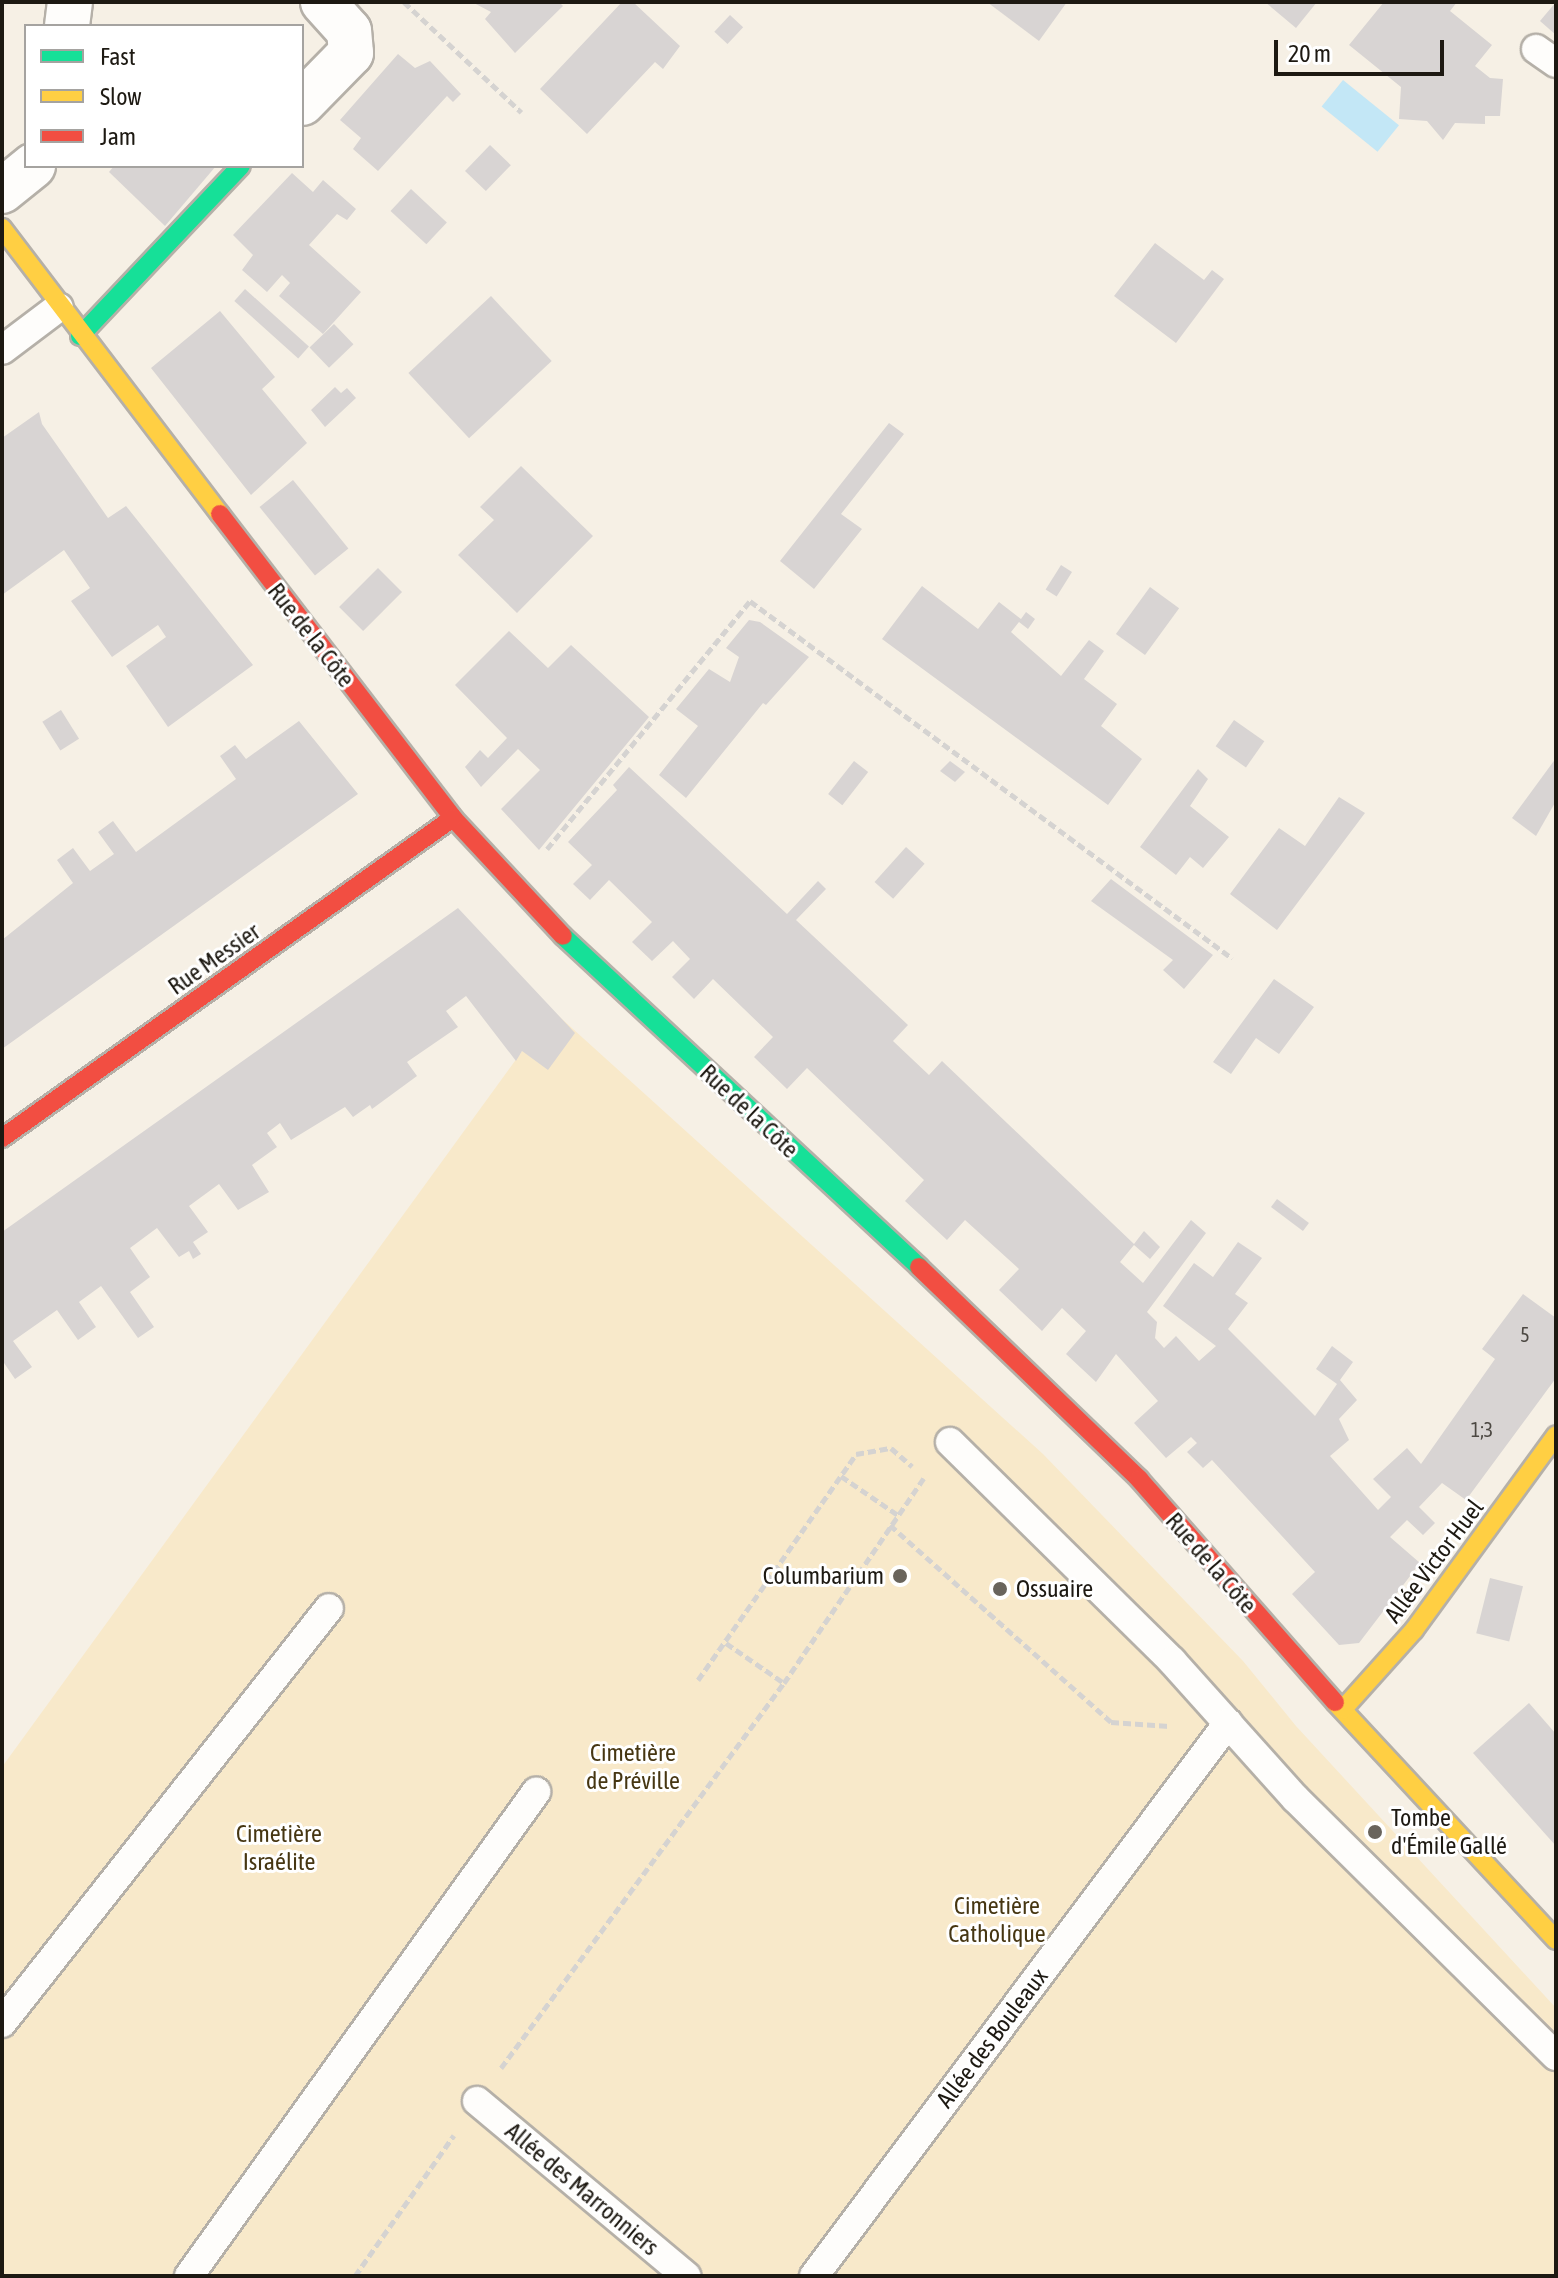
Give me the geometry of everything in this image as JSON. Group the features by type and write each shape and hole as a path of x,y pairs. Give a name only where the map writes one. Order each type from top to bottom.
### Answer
{"street":[{"path":"67,24 70,2"},
{"path":"304,101 340,66 352,42 344,22 323,2"},
{"path":"2,191 31,168"},
{"path":"80,336 239,168"},
{"name":"Rue de la Côte","path":"2,228 80,336 453,818 610,983 1027,1367 1139,1479 1343,1709 1556,1940"},
{"name":"Rue Messier","path":"2,1138 453,818"},
{"name":"Allée Victor Huel","path":"1343,1709 1414,1630 1556,1435"}],"lane":[{"path":"2,350 59,307"},
{"path":"950,1442 1172,1661 1295,1798 1556,2056"},
{"path":"2,2023 329,1608"},
{"name":"Allée des Bouleaux","path":"814,2276 1228,1723"},
{"path":"189,2276 536,1792"},
{"name":"Allée des Marronniers","path":"477,2101 686,2276"}],"path":[{"path":"404,2 521,112"},
{"path":"515,886 624,761 750,601 1232,958"},
{"path":"355,2276 477,2101 784,1683 950,1442"},
{"path":"698,1680 856,1454 891,1448 925,1477"},
{"path":"841,1476 898,1515"},
{"path":"890,1525 1111,1722 1145,1728 1228,1723"},
{"path":"726,1643 784,1683"}],"green space":[{"name":"Cimetière de Préville","path":"552,1010 1043,1454 1243,1661 1296,1726 1556,2008 1556,2276 2,2276 2,1767"}],"water":[{"path":"1343,80 1399,125 1378,152 1322,106"}],"building":[{"path":"472,2 559,2 563,6 515,53 485,19 491,12"},
{"path":"622,2 633,2 680,46 663,69 655,62 587,134 540,89"},
{"path":"987,2 1067,2 1039,41"},
{"path":"1265,2 1317,2 1296,28"},
{"path":"1384,2 1457,2 1450,11 1492,45 1475,66 1490,78 1503,79 1500,116 1485,116 1485,124 1455,123 1443,140 1427,121 1399,119 1401,87 1349,45"},
{"path":"1556,2 1556,35 1540,21"},
{"path":"730,15 743,27 727,44 714,32"},
{"path":"398,54 415,68 430,61 461,94 453,102 447,96 378,171 353,149 361,138 340,120"},
{"path":"490,145 511,165 486,191 465,171"},
{"path":"112,168 214,168 165,226 109,172"},
{"path":"292,173 313,192 323,180 356,209 347,220 337,214 309,245 361,292 323,334 279,296 290,283 282,275 267,292 242,270 253,255 233,235"},
{"path":"411,189 447,222 426,244 391,211"},
{"path":"1155,243 1204,280 1212,270 1224,279 1176,343 1114,296"},
{"path":"245,289 309,347 298,358 234,301"},
{"path":"491,296 552,361 469,438 408,373"},
{"path":"220,311 275,377 262,389 307,443 251,495 151,368"},
{"path":"334,324 353,344 329,368 310,348"},
{"path":"335,387 341,393 347,388 356,398 325,427 311,410"},
{"path":"39,412 42,424 108,518 126,506 253,665 168,727 126,666 166,637 158,625 112,657 71,601 90,588 64,550 2,595 2,438"},
{"path":"889,423 904,434 841,514 862,529 814,589 780,561"},
{"path":"521,466 593,536 517,613 458,555 494,520 480,507"},
{"path":"293,480 348,548 315,575 260,507"},
{"path":"1061,565 1072,572 1057,596 1046,590"},
{"path":"378,568 402,592 363,631 339,607"},
{"path":"922,586 978,629 999,602 1021,619 1026,612 1035,619 1028,629 1019,622 1011,632 1061,676 1089,640 1104,651 1084,679 1117,704 1101,726 1142,759 1108,805 882,639"},
{"path":"1150,587 1179,608 1145,655 1116,634"},
{"path":"749,620 760,622 809,657 766,705 763,703 686,798 659,775 698,726 676,709 709,669 730,682 739,657 726,648"},
{"path":"509,631 548,668 571,645 649,717 539,850 501,809 540,770 518,749 481,787 465,767 480,750 488,758 507,738 455,685"},
{"path":"61,710 79,739 60,750 42,722"},
{"path":"1234,720 1264,741 1246,767 1216,746"},
{"path":"299,721 358,794 2,1049 2,940 73,883 57,860 73,848 90,871 114,854 98,832 113,821 136,852 236,779 220,756 235,745 246,759"},
{"path":"1556,758 1556,801 1536,836 1512,818"},
{"path":"854,761 868,772 842,805 828,794"},
{"path":"950,761 965,772 955,782 940,771"},
{"path":"629,767 787,914 818,881 826,889 796,920 908,1025 893,1041 929,1075 942,1061 1134,1244 1144,1231 1160,1247 1150,1259 1134,1245 1120,1262 1143,1283 1191,1220 1206,1233 1147,1312 1157,1322 1155,1338 1164,1348 1176,1336 1199,1361 1216,1346 1163,1306 1194,1263 1213,1277 1238,1242 1262,1258 1235,1294 1248,1303 1228,1329 1315,1416 1337,1384 1316,1369 1332,1346 1353,1362 1340,1380 1357,1400 1339,1419 1349,1440 1330,1456 1378,1510 1391,1497 1373,1479 1407,1448 1421,1464 1495,1359 1482,1349 1523,1294 1556,1318 1556,1378 1466,1500 1442,1483 1419,1507 1435,1523 1423,1535 1407,1520 1390,1537 1420,1563 1359,1643 1339,1645 1292,1594 1315,1572 1212,1460 1203,1468 1187,1452 1197,1443 1191,1437 1166,1458 1134,1423 1158,1401 1116,1354 1096,1382 1066,1354 1086,1331 1062,1308 1042,1331 999,1290 1019,1269 965,1220 947,1240 905,1201 924,1180 807,1068 787,1089 754,1057 773,1037 713,979 694,999 672,977 690,959 673,941 652,961 632,942 652,922 609,880 590,900 573,884 592,865 568,842 617,790 613,785"},
{"path":"1198,769 1208,779 1190,806 1229,837 1203,868 1190,857 1176,875 1140,847"},
{"path":"1339,797 1365,813 1277,930 1230,894 1279,828 1305,846"},
{"path":"906,847 925,864 893,899 875,882"},
{"path":"1111,879 1213,955 1184,989 1163,970 1173,960 1091,901"},
{"path":"458,908 575,1033 548,1070 522,1051 516,1061 466,996 446,1011 458,1027 407,1062 417,1076 372,1109 370,1105 353,1117 345,1107 291,1140 280,1123 267,1133 277,1147 252,1165 269,1192 238,1210 219,1184 189,1206 208,1232 193,1242 201,1254 193,1259 189,1251 179,1257 157,1228 130,1248 150,1277 130,1292 154,1327 138,1338 101,1286 79,1302 96,1327 78,1340 57,1310 13,1341 32,1367 15,1379 2,1360 2,1232"},
{"path":"1274,979 1314,1007 1279,1054 1256,1038 1231,1074 1213,1062"},
{"path":"1277,1199 1309,1223 1303,1231 1271,1207"},
{"path":"1490,1578 1523,1586 1509,1642 1476,1633"},
{"path":"1529,1703 1556,1734 1556,1846 1473,1753"}],"traffic: fast":[{"path":"80,336 239,168"},
{"path":"563,936 919,1267"}],"traffic: slow":[{"path":"2,228 220,514"},
{"path":"1343,1709 1414,1630 1556,1435"},
{"path":"1335,1702 1556,1940"}],"traffic: jam":[{"path":"220,514 453,818 563,936"},
{"path":"2,1138 453,818"},
{"path":"919,1267 1139,1479 1335,1702"}],"place":[{"name":"Columbarium","path":"900,1576"},
{"name":"Ossuaire","path":"1000,1589"},
{"name":"Tombe d'Émile Gallé","path":"1375,1832"}],"park label":[{"name":"Cimetière Israélite","path":"279,1848"},
{"name":"Cimetière Catholique","path":"997,1920"}]}
